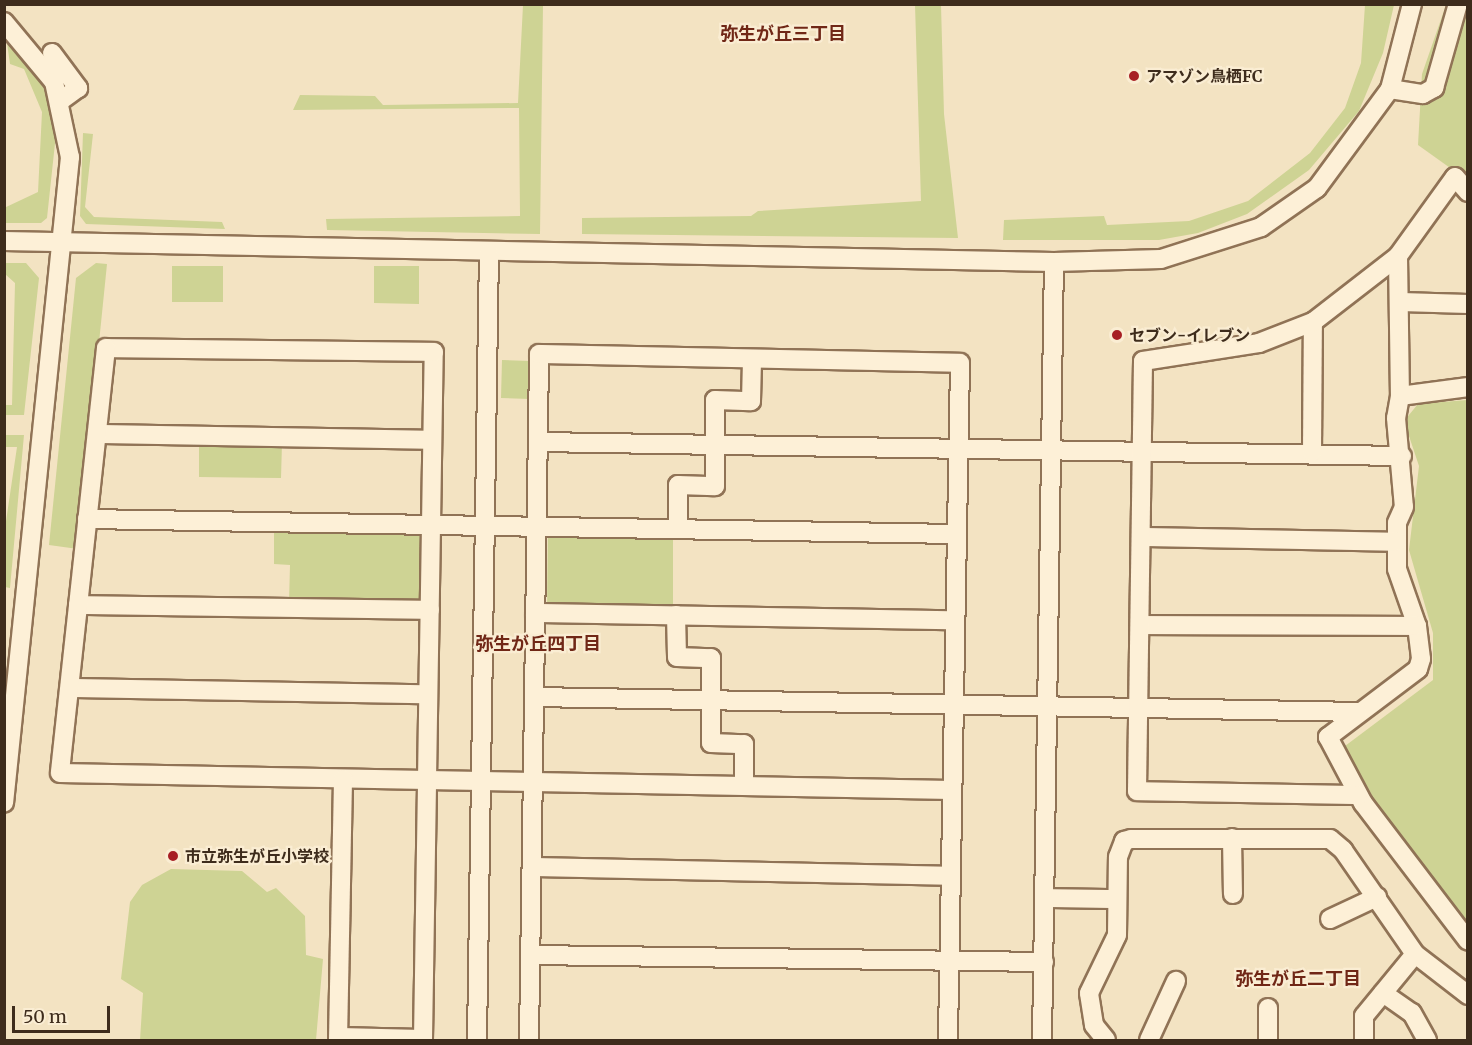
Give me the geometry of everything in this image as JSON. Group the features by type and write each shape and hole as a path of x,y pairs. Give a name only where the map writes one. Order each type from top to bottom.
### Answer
{"street":[{"path":"4,241 489,253 1054,262 1161,259 1261,227 1317,188 1390,89 1412,4"},
{"path":"1390,89 1423,94 1434,88 1458,4"},
{"path":"4,22 54,82 60,101 70,157 12,646 4,803"},
{"path":"52,53 78,88 77,94 60,101"},
{"path":"1358,795 1137,791 1144,453 1143,361 1258,343 1313,322 1398,256 1455,177 1467,192"},
{"path":"477,1041 489,253"},
{"path":"1398,256 1401,302 1400,396 1396,418 1402,456 1404,507 1397,542 1400,584 1417,626 1418,669 1358,712 1328,737 1358,795 1454,930 1467,941"},
{"path":"1042,1041 1054,262"},
{"path":"1401,302 1467,304"},
{"path":"1312,452 1313,322"},
{"path":"343,779 338,1039 423,1039 427,780 428,694 430,610 432,440 434,352 106,348 60,773 343,779 427,780 951,790"},
{"path":"530,1041 539,354 960,363 948,1041"},
{"path":"678,529 678,485 716,486 716,400 751,401 752,359"},
{"path":"1400,396 1467,387"},
{"path":"97,434 432,440"},
{"path":"538,442 958,447 1144,453 1312,452 1402,456"},
{"path":"87,519 956,534"},
{"path":"1142,537 1397,542"},
{"path":"78,605 430,610"},
{"path":"535,613 954,620"},
{"path":"676,615 677,657 711,658 711,743 744,744 744,786"},
{"path":"1141,625 1417,626"},
{"path":"69,688 428,694"},
{"path":"534,697 1358,712"},
{"path":"1232,838 1233,894"},
{"path":"1106,1041 1094,1025 1089,993 1117,935 1117,899 1124,841 1232,838 1330,839 1377,897 1415,954 1467,995"},
{"path":"532,867 950,876"},
{"path":"1330,919 1377,897"},
{"path":"1045,898 1117,899"},
{"path":"1364,1041 1364,1016 1415,954"},
{"path":"531,955 1044,962"},
{"path":"1149,1041 1176,981"},
{"path":"1383,993 1412,1013 1427,1041"},
{"path":"1268,1008 1268,1041"}],"green space":[{"path":"523,5 543,5 540,234 327,230 326,219 520,216 519,108 293,110 300,95 375,96 383,105 518,103"},
{"path":"915,5 941,5 944,114 958,238 582,234 582,218 751,216 758,211 921,201"},
{"path":"1365,5 1394,5 1383,53 1359,111 1309,170 1247,214 1198,233 1159,240 1003,240 1004,220 1104,216 1107,225 1189,221 1248,201 1310,153 1345,108 1361,63"},
{"path":"1446,5 1467,5 1467,180 1418,145 1422,74"},
{"path":"5,29 47,93 56,134 47,218 41,223 5,223 4,208 38,192 42,112 24,69 10,64"},
{"path":"83,133 93,134 85,207 94,217 222,222 225,229 86,224 80,216"},
{"path":"5,263 26,263 39,278 24,415 5,415 5,405 12,405 15,283 5,274"},
{"path":"96,263 107,264 78,549 49,545 76,278"},
{"path":"172,266 223,266 223,302 172,302"},
{"path":"374,266 419,266 419,304 374,303"},
{"path":"502,360 530,361 529,399 501,398"},
{"path":"1467,400 1467,924 1383,816 1345,746 1433,680 1433,633 1409,550 1419,466 1404,421 1418,404"},
{"path":"5,435 24,435 10,588 5,587 5,528 17,447 5,447"},
{"path":"199,441 282,443 281,478 199,477"},
{"path":"274,528 426,531 425,605 289,603 290,565 274,564"},
{"path":"548,533 673,536 673,609 547,607"},
{"path":"171,869 242,871 267,892 276,888 305,916 306,955 323,959 316,1040 140,1040 143,993 121,979 130,902 142,885"}],"place":[{"name":"アマゾン鳥栖FC","path":"1134,76"},
{"name":"セブン-イレブン","path":"1117,335"},
{"name":"市立弥生が丘小学校","path":"173,856"}],"district":[{"name":"弥生が丘三丁目","path":"783,34"},
{"name":"弥生が丘四丁目","path":"538,644"},
{"name":"弥生が丘二丁目","path":"1298,979"}]}
